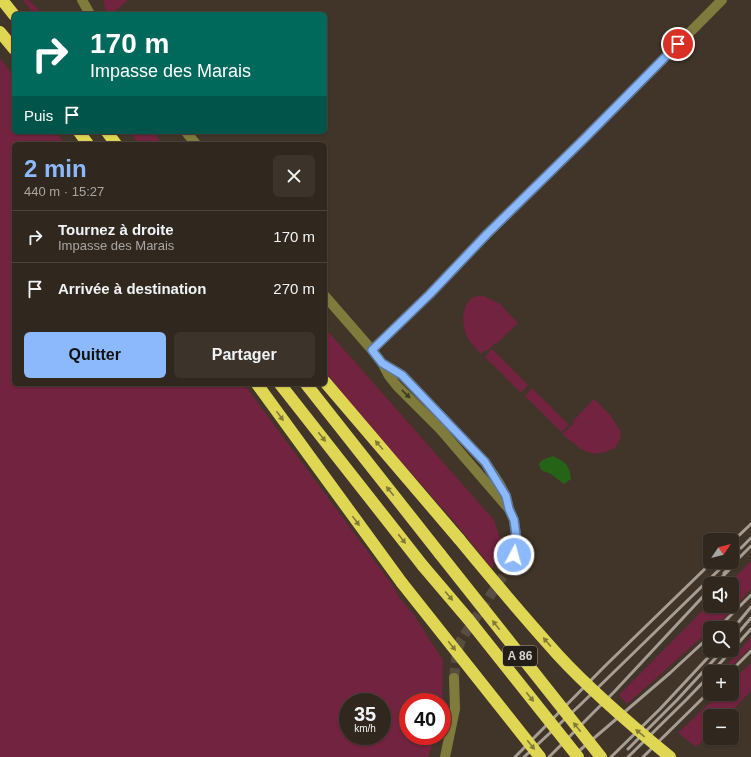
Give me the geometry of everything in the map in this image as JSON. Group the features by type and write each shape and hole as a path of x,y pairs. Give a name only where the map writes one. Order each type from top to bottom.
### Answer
{"highway":[{"path":"2,0 12,13"},
{"path":"0,32 12,47"},
{"path":"327,384 558,655 615,711 670,757"},
{"path":"258,386 402,582 540,757"},
{"name":"A 86","path":"282,386 578,757"},
{"name":"A 86","path":"308,386 601,757"}],"street":[{"path":"82,0 89,12"},
{"path":"372,350 430,294 487,234 722,0"},
{"path":"188,134 194,142"},
{"path":"327,298 372,350 397,386 440,430 509,509 514,520 516,535 516,548 511,564"},
{"path":"445,757 454,709 454,678"}],"shaded area":[{"path":"23,0 29,0 41,12 32,12"},
{"path":"103,0 128,0 114,12 106,12"},
{"path":"0,58 12,74 12,134 58,134 64,142 12,142 12,386 245,386 394,587 399,597 414,615 443,660 442,693 399,693 399,745 433,745 428,757 0,757"},
{"path":"131,134 155,134 161,142 137,142"},
{"path":"477,296 484,296 500,304 518,323 496,344 495,343 487,351 485,350 481,354 466,335 463,317 469,300"},
{"path":"327,330 494,520 502,543 492,569 457,525 367,423 327,374"},
{"path":"492,349 528,385 521,393 485,357"},
{"path":"532,388 569,425 561,432 525,396"},
{"path":"594,399 610,415 621,432 620,440 615,448 606,452 593,454 581,449 562,434 574,423 573,421"},
{"path":"553,456 564,462 568,467 571,479 564,484 551,474 541,470 539,464 542,460"},
{"path":"751,561 751,589 739,603 739,577 735,577"},
{"path":"703,610 703,613 730,613 721,621 703,621 703,636 627,704 619,695"},
{"path":"751,637 751,647 733,665 727,665 734,657 739,657 739,651"},
{"path":"751,663 751,691 734,709 703,709 712,701 739,701 739,674"},
{"path":"703,709 703,740 696,747 678,733"}],"tunnel":[{"path":"454,678 457,652 461,640 511,564"}],"railway":[{"path":"739,535 751,524"},
{"path":"741,548 751,538"},
{"path":"724,573 751,546"},
{"path":"515,757 606,665 705,569"},
{"path":"524,757 579,706 720,569"},
{"path":"722,577 729,570"},
{"path":"725,621 751,595"},
{"path":"549,757 614,692 703,597"},
{"path":"739,622 751,607"},
{"path":"739,632 751,618"},
{"path":"718,665 751,629"},
{"path":"572,757 670,673 703,642"},
{"path":"737,665 751,651"},
{"path":"611,757 660,709 708,657"},
{"path":"628,749 677,700 717,657"},
{"path":"628,757 703,682"},
{"path":"643,757 703,698"}],"route":[{"path":"514,555 516,548 514,520 509,509 506,496 485,462 402,375 382,363 372,350 430,294 487,234 678,44"}]}
